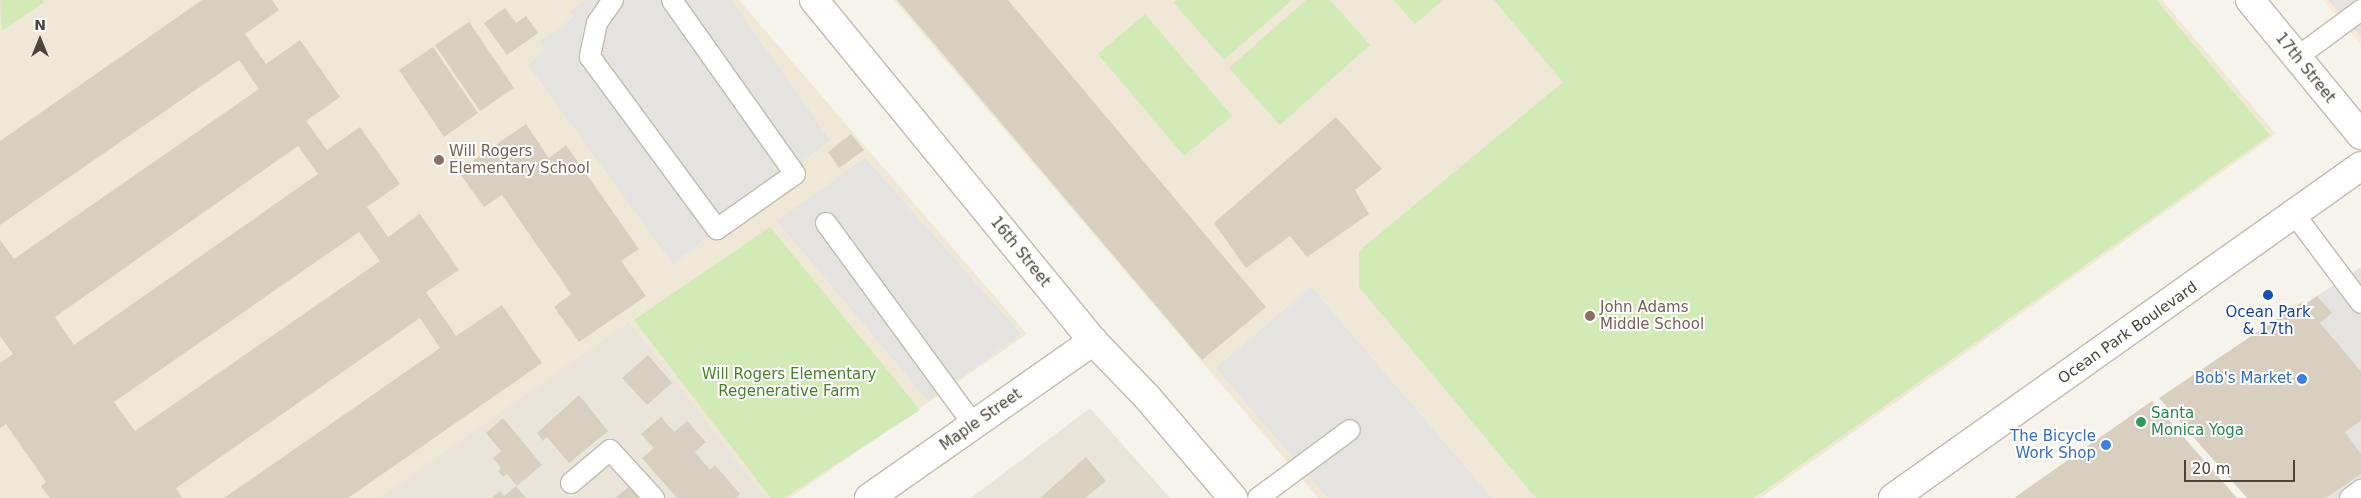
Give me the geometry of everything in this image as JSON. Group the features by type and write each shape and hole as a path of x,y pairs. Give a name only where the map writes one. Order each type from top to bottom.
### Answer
{"street":[{"name":"16th Street","path":"814,0 1093,341 1147,397 1233,498"},
{"name":"17th Street","path":"2250,0 2361,135"},
{"name":"Ocean Park Boulevard","path":"1893,498 2295,215 2361,166"},
{"name":"Maple Street","path":"868,498 1093,341"}],"lane":[{"path":"613,0 597,22 590,57 717,229 795,174 672,0"},
{"path":"2296,58 2361,10"},
{"path":"2295,215 2361,303"},
{"path":"826,223 974,425"},
{"path":"1258,498 1350,430"},
{"path":"572,482 610,450 654,498"},
{"path":"2350,498 2361,490"}],"shaded area":[{"name":"Will Rogers Elementary School","path":"0,0 739,0 1027,334 790,498 766,498 629,321 378,498 0,498"},
{"path":"586,0 731,0 830,140 673,264 528,65 545,50 539,42 574,17 570,11"},
{"name":"John Adams Middle School","path":"894,0 2162,0 2276,134 1760,498 1318,498"},
{"path":"2323,0 2361,0 2361,44"},
{"path":"2328,0 2361,0 2361,37"},
{"path":"865,158 1021,334 928,401 777,221"},
{"path":"2361,267 2361,371 2320,323 2331,313 2317,296"},
{"path":"1311,287 1492,498 1328,498 1216,368"},
{"path":"629,321 766,498 378,498"},
{"path":"1090,408 1170,498 971,498"},
{"path":"2361,421 2361,454 2345,432"},
{"path":"2361,474 2361,498 2326,498"}],"green space":[{"path":"0,0 43,0 44,2 2,31"},
{"path":"1176,0 1292,0 1224,60 1173,2"},
{"path":"1306,0 1330,0 1370,45 1280,125 1229,68"},
{"path":"1393,0 1443,0 1415,24"},
{"name":"John Adams Middle School","path":"1494,0 2156,0 2270,135 1754,498 1536,498 1359,287 1359,251 1563,82"},
{"path":"1145,14 1232,116 1184,156 1098,54"},
{"name":"Will Rogers Elementary Regenerative Farm","path":"770,227 920,410 784,498 771,498 634,320"}],"building":[{"path":"202,0 272,0 279,10 245,34 266,64 300,40 340,97 306,121 327,150 360,127 400,184 367,207 388,237 420,214 459,270 426,292 456,336 502,305 542,363 348,498 224,498 440,348 420,318 176,488 182,498 50,498 41,486 46,482 6,424 0,428 0,363 13,354 0,336 0,240 14,259 259,89 239,60 0,225 0,141","holes":["298,146 318,174 74,345 55,317","359,232 380,261 135,431 114,402"]},
{"path":"897,0 1008,0 1266,307 1202,360"},
{"path":"505,8 516,23 526,16 538,33 507,55 484,23"},
{"path":"469,22 514,88 480,111 435,45"},
{"path":"433,47 478,113 444,137 399,70"},
{"path":"1336,117 1382,169 1355,190 1369,214 1307,257 1290,236 1246,268 1214,223"},
{"path":"526,124 549,158 566,145 639,249 621,261 646,296 579,342 554,307 571,294 502,195 484,207 458,171"},
{"path":"851,134 864,150 839,168 828,152"},
{"path":"2317,296 2332,313 2320,323 2361,371 2361,421 2345,432 2361,454 2361,474 2326,498 2247,498 2159,398 2302,302 2304,305"},
{"path":"648,355 672,383 647,405 622,378"},
{"path":"579,395 608,431 569,463 547,437 543,441 537,433"},
{"path":"2152,401 2237,498 2014,498 2082,450"},
{"path":"661,417 674,432 687,421 706,442 695,452 710,470 715,465 740,494 736,498 677,498 642,458 654,448 641,434"},
{"path":"503,418 542,465 517,486 507,474 503,477 498,471 501,468 493,458 501,451 486,433"},
{"path":"1086,457 1106,481 1085,498 1040,498"},
{"path":"631,485 642,498 615,498"},
{"path":"516,486 526,498 492,498 500,491 504,496"}],"place":[{"name":"Will Rogers Elementary School","path":"439,160"},
{"name":"Ocean Park & 17th","path":"2268,295"},
{"name":"John Adams Middle School","path":"1590,316"},
{"name":"Bob's Market","path":"2302,379"},
{"name":"Santa Monica Yoga","path":"2141,422"},
{"name":"The Bicycle Work Shop","path":"2106,445"}]}
